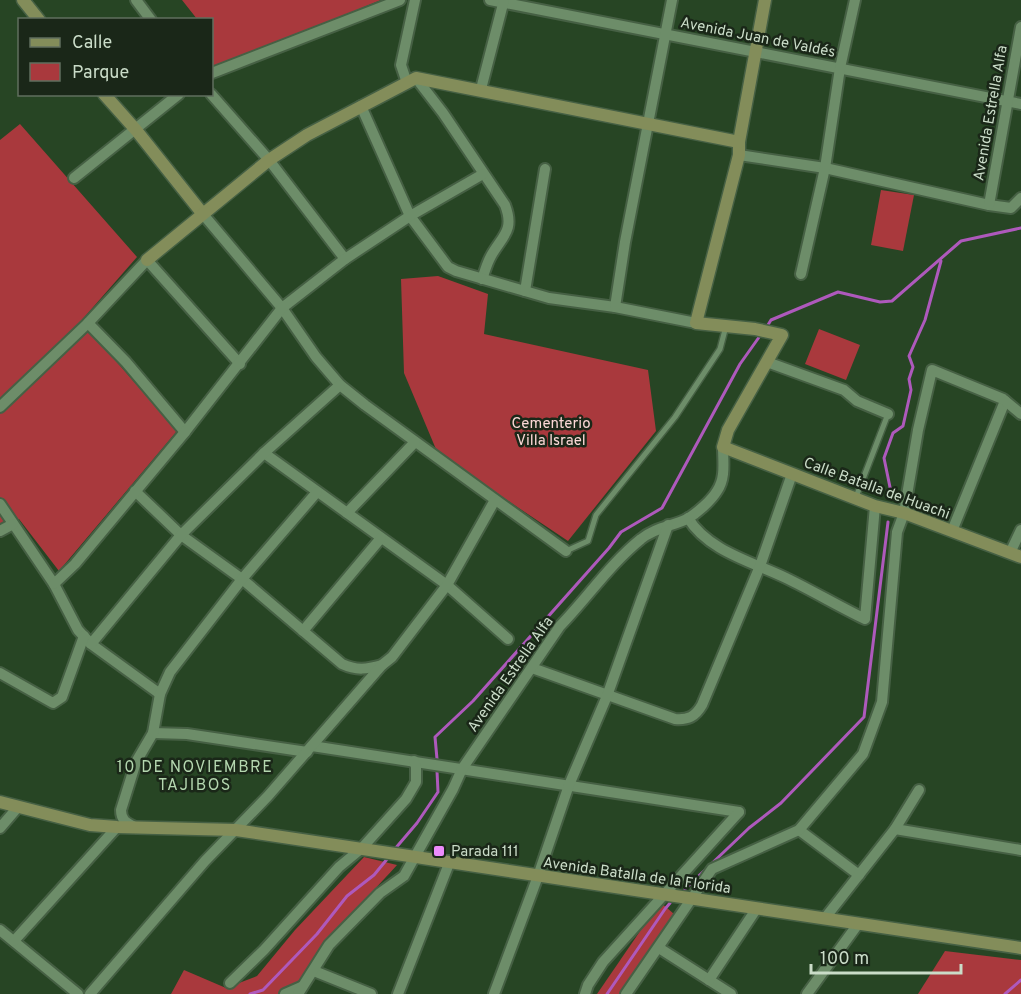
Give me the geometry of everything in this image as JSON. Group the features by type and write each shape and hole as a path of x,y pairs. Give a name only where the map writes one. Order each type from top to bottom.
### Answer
{"street":[{"path":"23,0 37,18"},
{"path":"136,0 150,18"},
{"path":"213,74 399,0"},
{"path":"415,0 401,65 412,81 443,113 505,206 509,216 509,227 491,256 482,279"},
{"name":"Avenida Juan de Valdés","path":"490,0 1021,104"},
{"path":"615,307 672,0"},
{"path":"696,322 739,149 765,0"},
{"path":"801,274 825,168 840,68 855,0"},
{"path":"481,89 504,1"},
{"name":"Avenida Estrella Alfa","path":"989,206 1021,27"},
{"path":"0,407 88,323 147,260 268,160 307,135 412,81 481,89 648,124 739,149 989,206 1011,208 1021,198"},
{"path":"106,96 282,308 316,357 340,385 566,551"},
{"path":"74,178 177,96"},
{"path":"213,96 268,160 345,259"},
{"path":"361,106 410,216 448,267 549,298 726,326"},
{"path":"525,291 545,170"},
{"path":"54,584 75,564 185,432 282,308 345,259 410,216 483,174"},
{"path":"147,260 240,364"},
{"path":"88,323 126,362 185,432"},
{"name":"Avenida Estrella Alfa","path":"300,990 329,945 380,893 404,876 462,769 560,626 607,570 642,538 688,518 717,493 722,482 723,447 728,430 767,362 776,333 726,326"},
{"path":"767,362 844,390 857,401 888,414"},
{"path":"626,994 712,869 799,830 863,754 882,702 897,532 904,513 918,430 932,370 1005,401 1021,414"},
{"path":"0,673 53,702 62,697 88,640 181,535 264,453 340,385"},
{"path":"952,531 1005,401"},
{"path":"347,513 415,442"},
{"name":"Calle Batalla de Huachi","path":"723,447 856,499 904,513 1015,555"},
{"path":"264,453 447,585 508,639"},
{"path":"532,668 675,719 685,720 696,715 760,566 792,474"},
{"path":"135,491 181,535 242,579 342,664 354,669 369,669 382,665"},
{"path":"135,827 124,822 121,810 136,762 153,733 160,694 170,672 242,579 317,492"},
{"path":"90,994 205,861 236,830 382,665 392,657 447,585 495,500"},
{"path":"0,504 54,584 78,630 160,694"},
{"path":"688,518 696,531 713,543 865,619 875,506"},
{"path":"0,531 13,524"},
{"path":"494,994 569,785 607,696 669,525"},
{"path":"1015,555 1021,530"},
{"path":"303,630 381,538"},
{"path":"153,733 187,734 414,761 739,812 603,962 585,994"},
{"path":"230,983 264,950 339,867 362,848 406,799 413,789 417,775 414,761"},
{"path":"825,918 895,829 919,790"},
{"name":"Avenida Batalla de la Florida","path":"0,802 90,825 236,830 1021,948"},
{"path":"0,828 18,807"},
{"path":"14,941 117,827"},
{"path":"895,829 1021,850"},
{"path":"799,830 859,874"},
{"path":"398,994 450,861"},
{"path":"709,980 757,908"},
{"path":"807,994 858,924"},
{"path":"0,930 78,994"},
{"path":"659,948 730,994"},
{"path":"314,971 371,994"},
{"path":"285,994 300,990"}],"lane":[{"path":"566,551 588,541 596,515 675,417 720,349 726,326"},
{"path":"856,499 888,414"}],"green space":[{"path":"182,0 381,0 213,70 213,18 196,18"},
{"path":"20,124 137,257 81,321 177,431 59,571 19,519 0,528 0,140"},
{"path":"881,190 914,195 903,251 871,245"},
{"name":"Cementerio Villa Israel","path":"438,276 488,294 484,334 648,370 656,431 568,541 438,454 404,373 401,279"},
{"path":"819,329 860,345 846,380 805,364"},
{"path":"364,857 397,865 327,942 293,994 171,994 184,970 226,988 257,976 295,930"},
{"path":"660,902 674,914 620,994 597,994"},
{"path":"945,951 1021,960 1021,994 918,994"}],"waterway":[{"path":"766,328 771,320 838,292 880,302 892,301 961,241 1021,228"},
{"path":"892,497 884,458 893,433 903,426 911,390 909,379 913,367 909,356 925,320 941,261"},
{"path":"437,759 435,737 473,701 621,532 662,508 740,364 762,333"},
{"path":"685,889 749,828 781,803 864,717 888,522"},
{"path":"394,850 417,823 438,792 437,771"},
{"path":"250,994 263,990 317,934 347,896 374,875 388,858"},
{"path":"607,994 670,903"},
{"path":"1005,994 1021,980"}],"place":[{"name":"Parada 111","path":"439,851"}],"district":[{"name":"10 DE NOVIEMBRE TAJIBOS","path":"195,775"}]}
